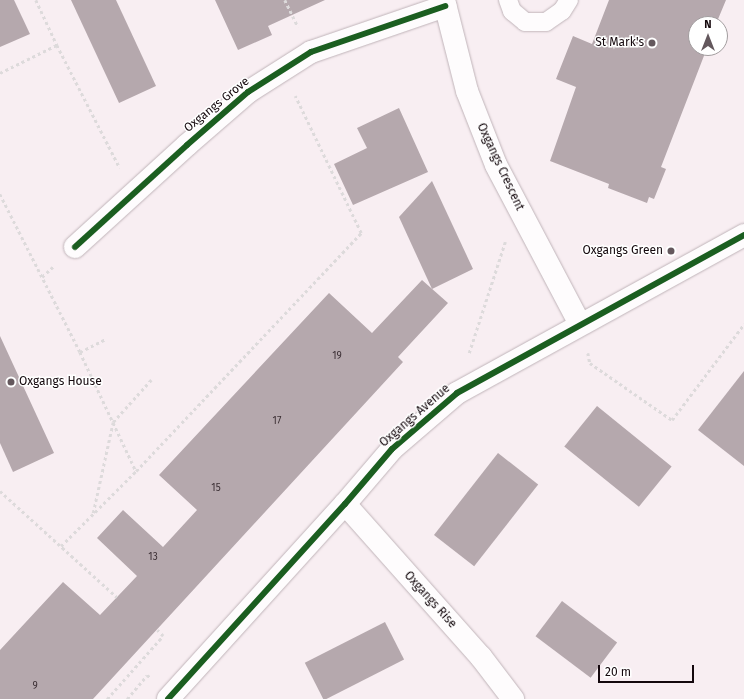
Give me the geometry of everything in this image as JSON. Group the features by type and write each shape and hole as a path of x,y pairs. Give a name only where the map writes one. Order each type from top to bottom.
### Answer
{"street":[{"name":"Oxgangs Grove","path":"75,247 248,92 310,52 445,3"},
{"name":"Oxgangs Crescent","path":"445,3 467,91 496,165 516,205 564,290 580,324"},
{"name":"Oxgangs Avenue","path":"168,699 345,504 392,448 457,393 744,235"},
{"name":"Oxgangs Rise","path":"345,504 481,657 513,699"}],"lane":[{"path":"508,0 512,11 525,22 546,22 562,11 569,0"}],"path":[{"path":"36,0 57,45 134,194"},
{"path":"0,73 57,45"},
{"path":"61,546 136,471 361,233 282,70"},
{"path":"0,194 80,352 136,471"},
{"path":"457,393 516,205"},
{"path":"580,324 590,363 672,420 744,324"},
{"path":"80,352 106,338"},
{"path":"93,514 113,422 151,380"},
{"path":"0,492 117,597"},
{"path":"107,699 162,636 156,630"}],"building":[{"path":"0,0 14,0 30,34 0,47"},
{"path":"71,0 116,0 156,86 119,103"},
{"path":"215,0 325,0 268,26 272,35 238,50"},
{"path":"609,0 726,0 719,16 688,16 688,56 704,56 661,167 666,169 654,199 649,197 647,203 608,188 609,184 550,161 576,87 556,79 573,36 592,44"},
{"path":"399,108 428,172 353,205 334,164 367,148 357,128"},
{"path":"432,181 473,269 432,289 399,217"},
{"path":"422,280 448,303 398,357 403,362 93,699 0,699 0,650 63,582 100,615 137,576 97,538 123,510 163,547 197,510 159,475 329,293 372,333"},
{"name":"Oxgangs House","path":"0,336 54,453 13,472 0,443"},
{"path":"744,371 744,466 698,430"},
{"path":"597,406 672,466 639,507 564,446"},
{"path":"498,453 538,484 474,566 434,535"},
{"path":"562,601 617,643 591,678 536,636"},
{"path":"385,622 404,659 326,699 323,699 305,663"}],"cycle path":[{"path":"75,247 187,145 248,92 311,52 445,6"},
{"path":"168,699 345,504 392,449 457,393 744,235"}],"place":[{"name":"St Mark's","path":"652,43"},
{"name":"Oxgangs Green","path":"671,251"},
{"name":"Oxgangs House","path":"11,382"}]}
